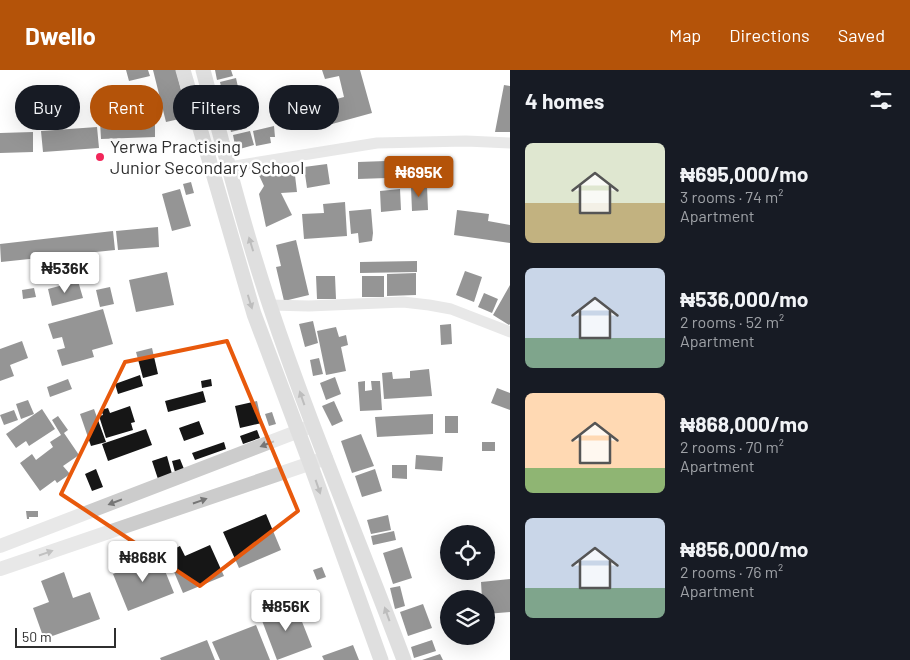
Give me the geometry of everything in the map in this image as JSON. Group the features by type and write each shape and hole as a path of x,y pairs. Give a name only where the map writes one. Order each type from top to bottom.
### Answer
{"main road":[{"path":"183,70 254,314 381,660"},
{"path":"202,70 241,214 270,305 312,426 404,660"}],"street":[{"path":"229,167 377,143 466,141 510,143"},
{"path":"270,305 309,306 403,302 451,308 510,332"},
{"path":"0,546 312,426"},
{"path":"0,569 326,458"}],"highlighted area":[{"path":"227,341 298,511 200,586 61,494 125,362"}],"building":[{"path":"126,70 148,70 150,76 129,81"},
{"path":"153,70 176,70 180,85 173,85 173,120 166,122 163,110 163,85 157,85"},
{"path":"215,70 231,70 233,76 217,80"},
{"path":"322,70 360,70 372,113 339,122 339,98 344,97 339,76 325,79"},
{"path":"236,78 238,85 221,85 220,82"},
{"path":"504,85 510,86 510,132 495,132"},
{"path":"269,127 269,130 274,130 275,137 270,137 271,143 256,146 253,131"},
{"path":"80,128 90,128 90,130 97,130 99,148 43,152 41,131 80,130"},
{"path":"100,130 155,130 155,137 101,139"},
{"path":"250,131 254,145 236,150 233,135"},
{"path":"33,132 33,152 0,153 0,133"},
{"path":"386,161 387,178 358,179 358,162"},
{"path":"411,161 425,161 425,179 411,179"},
{"path":"327,164 330,184 307,188 304,167"},
{"path":"294,167 297,192 281,193 292,215 266,227 259,194 264,186 257,171"},
{"path":"191,182 194,193 186,195 183,184"},
{"path":"427,186 428,210 412,211 411,187"},
{"path":"180,189 191,226 172,231 162,194"},
{"path":"400,189 401,210 381,212 380,191"},
{"path":"345,202 347,236 304,239 302,214 324,213 323,204"},
{"path":"371,209 372,241 359,243 358,233 351,234 349,211"},
{"path":"457,210 489,214 488,221 510,225 510,243 454,235"},
{"path":"158,227 159,247 118,250 116,231"},
{"path":"113,231 115,250 1,262 0,244"},
{"path":"296,240 309,295 284,301 276,267 281,266 276,245"},
{"path":"417,261 417,272 360,273 360,262"},
{"path":"465,271 482,277 474,302 456,295"},
{"path":"167,272 174,305 136,312 129,280"},
{"path":"416,273 416,295 387,296 387,274"},
{"path":"316,276 335,276 336,299 317,299"},
{"path":"362,276 384,276 384,297 362,297"},
{"path":"78,281 83,298 52,306 48,289"},
{"path":"510,285 510,324 509,325 493,315"},
{"path":"110,287 114,304 100,307 96,290"},
{"path":"34,288 36,297 23,299 22,290"},
{"path":"484,293 498,299 492,313 478,307"},
{"path":"103,309 113,344 92,350 94,357 62,366 57,350 65,348 62,337 53,339 48,324"},
{"path":"313,321 318,343 305,347 299,324"},
{"path":"451,324 452,344 441,345 440,325"},
{"path":"336,327 339,337 346,335 348,345 341,347 346,371 326,375 317,331"},
{"path":"22,341 28,358 10,365 14,376 0,381 0,349"},
{"path":"152,348 158,374 143,378 136,352"},
{"path":"319,358 323,374 313,376 310,360"},
{"path":"429,369 432,396 384,399 382,373 392,372 393,379 410,378 410,371"},
{"path":"140,375 143,386 118,394 115,384"},
{"path":"335,377 341,394 326,400 320,383"},
{"path":"68,379 72,389 50,397 47,387"},
{"path":"211,379 212,386 202,388 201,381"},
{"path":"365,381 365,391 372,390 371,381 380,381 382,410 360,411 358,382"},
{"path":"497,388 510,393 510,410 491,403"},
{"path":"203,391 206,402 168,412 165,401"},
{"path":"28,400 34,414 21,419 16,404"},
{"path":"257,401 262,423 240,428 235,406"},
{"path":"334,401 343,421 332,426 322,406"},
{"path":"130,406 135,422 131,423 133,430 106,438 99,416 103,415 101,410 108,408 110,413"},
{"path":"42,409 55,429 29,446 26,441 16,448 6,434"},
{"path":"94,409 106,442 91,446 80,414"},
{"path":"14,410 18,420 4,425 0,415"},
{"path":"272,412 276,424 269,426 265,414"},
{"path":"433,414 433,434 377,437 375,417"},
{"path":"58,416 68,430 64,433 79,455 63,466 70,474 57,483 55,480 40,491 20,463 32,454 36,460 53,447 50,442 61,435 52,420"},
{"path":"445,416 458,416 458,433 445,433"},
{"path":"199,421 204,434 184,441 179,428"},
{"path":"146,429 152,445 108,461 102,444"},
{"path":"257,430 260,438 243,444 240,436"},
{"path":"361,434 374,466 352,473 341,441"},
{"path":"224,442 226,449 195,460 192,453"},
{"path":"482,442 495,442 495,451 482,451"},
{"path":"416,455 443,457 442,471 415,469"},
{"path":"167,456 172,474 158,479 152,461"},
{"path":"180,459 184,469 175,472 172,461"},
{"path":"392,465 407,465 407,479 392,478"},
{"path":"96,469 103,487 92,491 85,474"},
{"path":"375,469 382,491 362,497 355,476"},
{"path":"26,511 38,511 38,517 29,517 27,519"},
{"path":"266,514 281,550 239,568 223,532"},
{"path":"388,515 391,530 371,534 367,520"},
{"path":"394,531 396,540 373,545 371,536"},
{"path":"210,545 224,576 183,593 166,553 180,546 185,556"},
{"path":"402,547 412,578 393,584 383,553"},
{"path":"159,556 174,593 128,611 113,574"},
{"path":"322,567 326,577 317,580 313,570"},
{"path":"64,572 73,598 90,592 100,619 44,639 33,608 49,602 41,581"},
{"path":"510,579 510,612 495,613 495,590 481,590 481,582"},
{"path":"400,586 405,606 395,609 390,588"},
{"path":"295,604 312,647 277,660 261,618"},
{"path":"423,604 432,628 408,636 400,612"},
{"path":"256,625 270,660 220,660 212,642"},
{"path":"207,640 215,660 161,660 160,658"},
{"path":"432,640 436,651 414,658 411,647"},
{"path":"353,645 359,660 324,660 322,656"},
{"path":"440,654 443,660 422,660"}],"place":[{"name":"Yerwa Practising Junior Secondary School","path":"100,157"}]}
